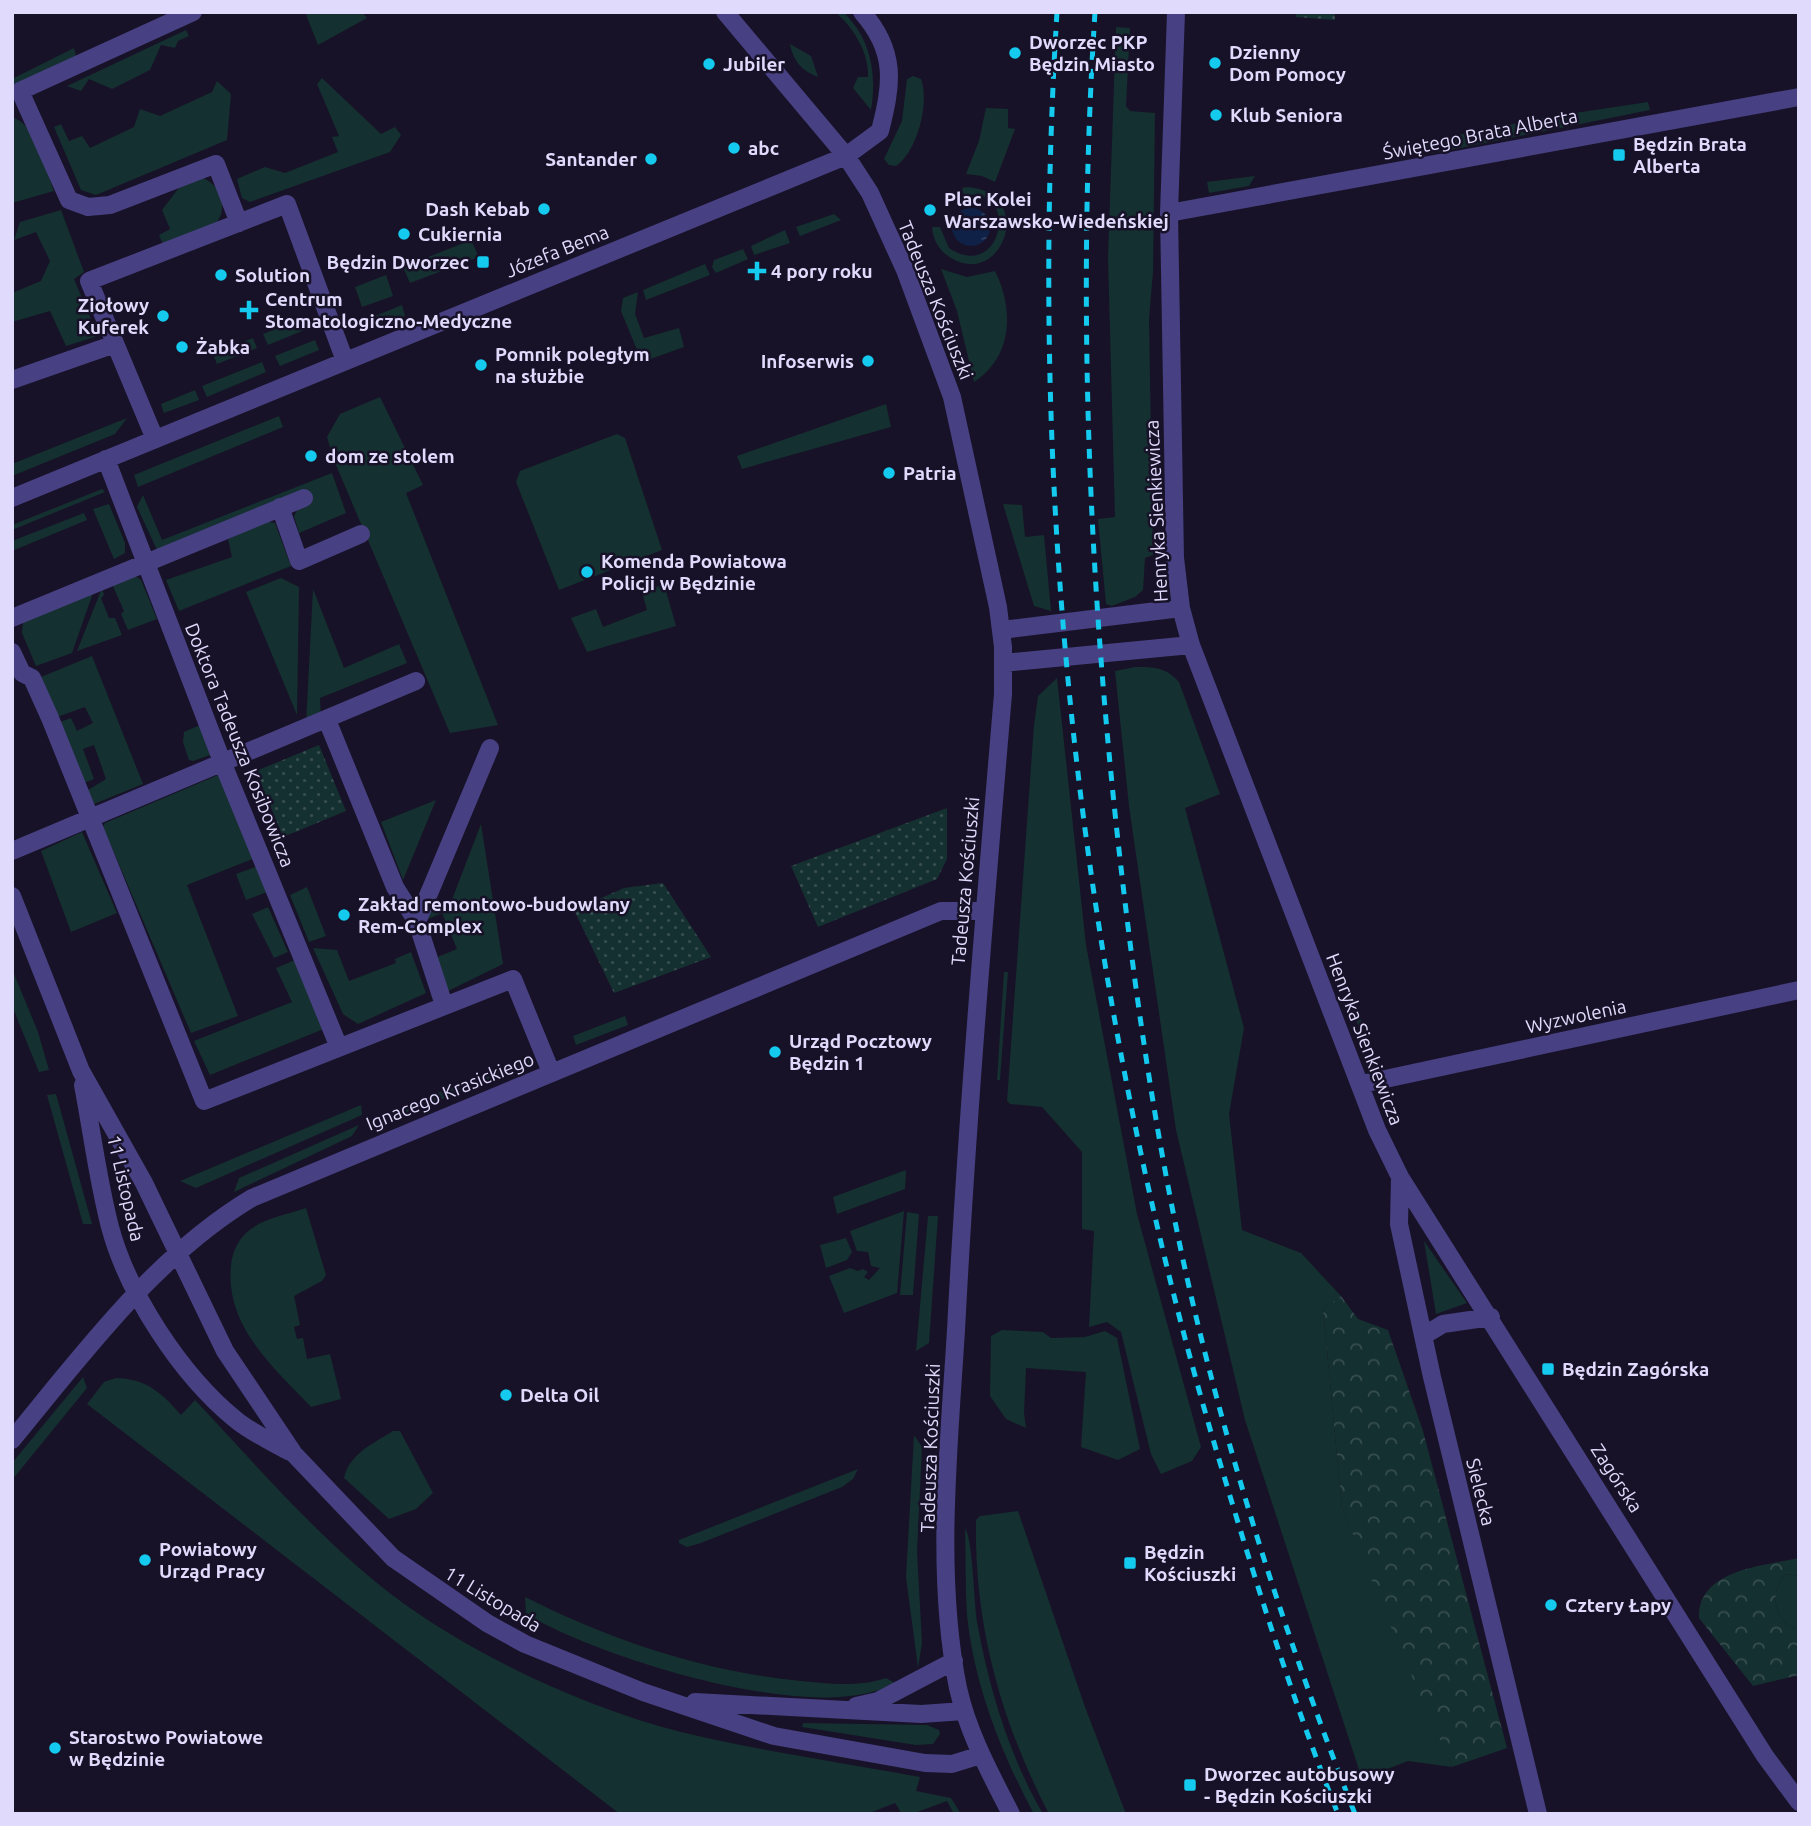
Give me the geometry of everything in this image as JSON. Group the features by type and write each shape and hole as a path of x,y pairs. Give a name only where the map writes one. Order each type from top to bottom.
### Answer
{"street":[{"path":"193,12 16,93 69,200 88,207 110,205 216,164 239,223"},
{"name":"Tadeusza Kościuszki","path":"725,12 846,156 870,193 905,270 952,397 1002,630 1003,663 976,991 950,1451 947,1612 964,1711 981,1755 1011,1814"},
{"path":"846,156 880,131 891,88 884,46 862,12"},
{"name":"Henryka Sienkiewicza","path":"1177,12 1169,214 1175,558 1181,608 1191,645 1362,1084 1377,1130 1400,1177"},
{"name":"Świętego Brata Alberta","path":"1169,214 1799,97"},
{"name":"Józefa Bema","path":"12,498 846,156"},
{"path":"155,439 89,281 287,204 345,361"},
{"path":"12,380 115,344"},
{"name":"Doktora Tadeusza Kosibowicza","path":"106,459 223,764 338,1045"},
{"path":"12,618 145,561 304,498"},
{"path":"279,507 299,561 361,534"},
{"path":"1002,630 1181,608"},
{"path":"1003,663 1191,645"},
{"path":"12,652 22,673 32,678 92,819 204,1101 338,1045 513,979 551,1072"},
{"path":"12,851 416,681"},
{"path":"327,720 395,887 417,922 444,1005"},
{"path":"417,922 490,748"},
{"name":"11 Listopada","path":"12,896 80,1071 144,1183 176,1255 225,1351 294,1454 393,1558 487,1623 566,1663 774,1736 925,1763 952,1764 981,1755"},
{"name":"Ignacego Krasickiego","path":"12,1440 176,1255 238,1206 268,1190 941,911 984,911"},
{"name":"Wyzwolenia","path":"1362,1084 1799,990"},
{"name":"11 Listopada","path":"80,1071 111,1229 138,1295 157,1328 191,1373 235,1420 294,1454"},
{"name":"Zagórska","path":"1400,1177 1491,1317 1765,1756 1799,1802"},
{"name":"Sielecka","path":"1400,1177 1399,1224 1423,1336 1538,1814"},
{"path":"1423,1336 1443,1324 1491,1317"},
{"name":"11 Listopada","path":"835,1711 878,1701 954,1661"},
{"name":"11 Listopada","path":"671,1701 921,1714 964,1711"}],"green space":[{"path":"305,12 362,12 367,18 318,45"},
{"path":"835,12 843,12 866,45 873,83 871,110 853,88 858,77 868,77 863,49 848,25"},
{"path":"1296,12 1335,12 1335,20 1296,17"},
{"path":"1116,27 1130,28 1126,106 1130,111 1155,113 1153,272 1149,319 1153,555 1145,558 1143,590 1135,597 1112,606 1106,604 1098,519 1115,517 1108,257"},
{"path":"186,30 189,36 178,41 175,48 161,45 150,70 112,89 89,79 81,91 67,86"},
{"path":"790,44 811,56 818,77 799,65"},
{"path":"74,48 76,56 12,87 12,79"},
{"path":"913,76 921,79 923,89 920,126 916,139 903,159 896,166 889,165 884,159 902,121 907,79"},
{"path":"322,78 381,134 395,127 401,135 390,152 250,202 242,198 237,179 265,167 285,173 338,152 332,137 339,136 317,84"},
{"path":"217,81 231,94 227,140 96,195 81,190 54,127 61,124 69,141 82,136 90,148 134,127 140,109 160,116 212,92"},
{"path":"1648,102 1650,110 1440,152 1426,153 1419,143 1548,117"},
{"path":"986,108 1008,109 1008,128 1015,129 995,182 982,176 966,174 979,141"},
{"path":"12,117 21,122 34,138 54,191 12,203"},
{"path":"1255,176 1249,186 1209,193 1207,182"},
{"path":"203,178 219,192 222,205 220,218 216,224 163,245 159,235 170,229 162,210 184,181"},
{"path":"962,188 989,193 1001,205 1006,220 1005,236 997,250 985,261 969,264 951,258 940,249 932,227 940,227 949,248 967,256 982,253 993,244 998,231 999,216 993,204 982,196 964,196"},
{"path":"61,210 84,272 74,279 98,336 66,346 50,311 12,322 12,293 41,281 50,261 36,232 14,240 20,222"},
{"path":"834,214 841,220 800,236 796,227"},
{"path":"785,230 790,243 754,255 751,246"},
{"path":"471,240 479,257 410,283 403,267"},
{"path":"743,249 748,259 716,273 712,267 714,260"},
{"path":"705,264 710,275 646,300 643,290"},
{"path":"941,269 967,277 995,271 1001,286 1007,316 1003,346 987,372 974,382 957,311"},
{"path":"386,275 393,296 362,307 355,287"},
{"path":"638,292 635,314 644,338 679,328 684,347 642,362 621,311 623,298"},
{"path":"402,305 405,316 362,332 358,323"},
{"path":"303,318 307,329 268,345 263,334"},
{"path":"253,338 257,348 217,364 213,354"},
{"path":"315,340 319,350 280,366 275,356"},
{"path":"262,362 266,372 207,397 202,386"},
{"path":"195,390 199,400 164,413 161,404"},
{"path":"380,397 423,485 406,493 498,725 450,733 333,458 327,437 340,414"},
{"path":"886,404 891,427 742,469 737,456"},
{"path":"279,416 283,427 138,487 134,475"},
{"path":"127,418 115,434 12,476 12,464"},
{"path":"617,434 625,438 662,550 559,590 516,482 520,471"},
{"path":"332,473 346,513 299,533 294,516 298,509 158,552 137,507 143,495 162,540"},
{"path":"102,489 105,492 12,530 12,525"},
{"path":"109,504 125,543 125,553 114,559 93,509"},
{"path":"1003,504 1022,505 1025,537 1044,535 1051,611 1034,606"},
{"path":"84,513 87,520 12,551 12,541"},
{"path":"265,521 275,523 291,566 179,611 166,580 232,557 228,539"},
{"path":"134,575 141,580 157,619 128,630 121,614 124,611 112,584"},
{"path":"281,578 299,587 297,715 246,592"},
{"path":"664,584 676,626 587,652 571,618 596,609 603,627 647,610 642,592"},
{"path":"102,588 104,595 101,598 109,618 115,618 122,635 77,651"},
{"path":"313,589 344,668 399,644 407,663 320,698 321,717 306,724"},
{"path":"94,590 72,653 36,666 22,633 23,623 32,616"},
{"path":"92,656 143,784 94,804 88,790 106,779 94,745 83,749 94,779 84,783 60,722 71,718 77,731 93,723 85,707 57,717 41,677"},
{"path":"1135,667 1159,669 1179,682 1220,794 1185,808 1244,1028 1229,1114 1242,1230 1301,1253 1341,1296 1323,1309 1342,1508 1452,1767 1408,1761 1362,1779 1245,1420 1176,1130 1129,806 1115,671"},
{"path":"1057,678 1086,945 1137,1214 1201,1447 1192,1461 1161,1474 1151,1454 1121,1332 1107,1322 1089,1327 1094,1231 1082,1229 1082,1152 1042,1107 1010,1104 1007,1101 1034,725 1038,696"},
{"path":"200,725 213,754 189,760 183,742 184,732"},
{"path":"319,745 346,811 283,837 256,771"},
{"path":"218,775 255,858 187,885 238,1016 191,1033 103,827 105,823"},
{"path":"436,800 403,880 381,822"},
{"path":"947,808 947,859 937,879 818,927 791,866"},
{"path":"481,824 503,964 448,991 435,958 457,949 442,913 428,919 426,907 448,910"},
{"path":"82,832 117,913 71,932 41,851"},
{"path":"258,866 267,892 246,900 236,874"},
{"path":"663,883 711,957 614,993 574,910 624,888"},
{"path":"307,887 326,936 309,942 290,895"},
{"path":"268,907 288,952 274,958 252,914"},
{"path":"313,948 337,950 349,981 396,963 395,959 411,952 426,993 358,1024 343,1014"},
{"path":"295,960 326,1028 210,1075 194,1041 292,1002 276,968"},
{"path":"12,969 38,1032 49,1070 39,1072 12,1006"},
{"path":"1004,972 1008,972 1000,1080 997,1080"},
{"path":"1356,1007 1375,1058 1370,1058 1352,1009"},
{"path":"625,1016 628,1025 576,1045 573,1036"},
{"path":"529,1056 533,1063 387,1121 383,1115"},
{"path":"56,1094 92,1224 83,1224 47,1095"},
{"path":"361,1105 362,1115 196,1188 180,1181"},
{"path":"359,1125 352,1136 234,1192 239,1178"},
{"path":"906,1170 905,1189 837,1214 833,1197"},
{"path":"306,1208 326,1275 322,1281 294,1296 300,1325 294,1327 297,1339 303,1338 307,1359 330,1354 341,1399 311,1407 267,1361 255,1344 236,1308 231,1288 233,1255 243,1236 263,1222"},
{"path":"904,1211 897,1293 844,1313 829,1276 850,1268 858,1271 863,1269 868,1272 864,1277 869,1280 880,1268 871,1266 868,1252 857,1251 850,1231"},
{"path":"907,1212 919,1214 913,1295 900,1295"},
{"path":"928,1216 938,1216 929,1343 916,1351"},
{"path":"846,1238 852,1252 847,1260 826,1268 820,1245"},
{"path":"1424,1241 1467,1303 1436,1314"},
{"path":"1341,1296 1358,1319 1388,1330 1423,1431 1507,1748 1452,1767 1342,1508 1323,1309"},
{"path":"1002,1330 1043,1332 1051,1338 1085,1337 1105,1331 1117,1338 1140,1449 1118,1460 1081,1447 1086,1372 1026,1368 1026,1428 1006,1419 990,1396 991,1336"},
{"path":"83,1377 87,1388 12,1480 12,1463"},
{"path":"116,1378 145,1384 167,1400 181,1415 195,1400 294,1506 374,1581 433,1624 500,1662 609,1710 681,1732 770,1751 920,1777 916,1791 951,1798 961,1814 954,1814 947,1801 912,1814 902,1814 895,1803 867,1814 620,1814 87,1404 104,1382"},
{"path":"393,1431 400,1431 433,1493 416,1509 389,1519 344,1478 351,1462 357,1456"},
{"path":"914,1435 922,1447 917,1551 922,1643 918,1668 906,1577"},
{"path":"858,1469 853,1479 842,1487 701,1543 687,1547 679,1543 679,1540"},
{"path":"1018,1511 1085,1707 1126,1814 1049,1814 1017,1744 1004,1708 986,1635 980,1597 976,1520 980,1516"},
{"path":"965,1528 970,1547 976,1617 995,1700 1011,1747 1043,1814 1034,1814 1022,1791 991,1718 976,1667 967,1615"},
{"path":"1799,1558 1799,1576 1786,1574 1780,1581 1776,1606 1784,1621 1799,1630 1799,1675 1753,1686 1699,1618 1702,1602 1709,1589 1735,1573"},
{"path":"1786,1574 1799,1576 1799,1630 1784,1621 1776,1606 1777,1589"},
{"path":"525,1597 591,1627 693,1662 764,1676 822,1683 855,1684 886,1678 895,1683 860,1695 815,1697 763,1692 709,1682 654,1667 559,1631 526,1614"},
{"path":"803,1723 927,1725 939,1730 940,1734 933,1744 916,1745 802,1727"}],"water":[{"path":"971,208 985,213 990,227 985,241 971,246 957,241 952,227 957,213"}],"railway":[{"path":"1057,12 1050,193 1050,374 1058,555 1074,736 1097,916 1129,1094 1168,1271 1215,1446 1258,1585 1288,1678 1338,1814"},
{"path":"1095,12 1087,222 1093,536 1108,746 1141,1021 1180,1248 1226,1433 1286,1626 1355,1814"}],"place":[{"name":"Dworzec PKP Będzin Miasto","path":"1015,53"},
{"name":"Dzienny Dom Pomocy","path":"1215,63"},
{"name":"Jubiler","path":"709,64"},
{"name":"Klub Seniora","path":"1216,115"},
{"name":"abc","path":"734,148"},
{"name":"Będzin Brata Alberta","path":"1619,155"},
{"name":"Santander","path":"651,159"},
{"name":"Dash Kebab","path":"544,209"},
{"name":"Plac Kolei Warszawsko-Wiedeńskiej","path":"930,210"},
{"name":"Cukiernia","path":"404,234"},
{"name":"Będzin Dworzec","path":"483,262"},
{"name":"4 pory roku","path":"757,271"},
{"name":"Solution","path":"221,275"},
{"name":"Centrum Stomatologiczno-Medyczne","path":"249,310"},
{"name":"Ziołowy Kuferek","path":"163,316"},
{"name":"Żabka","path":"182,347"},
{"name":"Infoserwis","path":"868,361"},
{"name":"Pomnik poległym na służbie","path":"481,365"},
{"name":"dom ze stolem","path":"311,456"},
{"name":"Patria","path":"889,473"},
{"name":"Komenda Powiatowa Policji w Będzinie","path":"587,572"},
{"name":"Zakład remontowo-budowlany Rem-Complex","path":"344,915"},
{"name":"Urząd Pocztowy Będzin 1","path":"775,1052"},
{"name":"Będzin Zagórska","path":"1548,1369"},
{"name":"Delta Oil","path":"506,1395"},
{"name":"Powiatowy Urząd Pracy","path":"145,1560"},
{"name":"Będzin Kościuszki","path":"1130,1563"},
{"name":"Cztery Łapy","path":"1551,1605"},
{"name":"Starostwo Powiatowe w Będzinie","path":"55,1748"},
{"name":"Dworzec autobusowy - Będzin Kościuszki","path":"1190,1785"}]}
